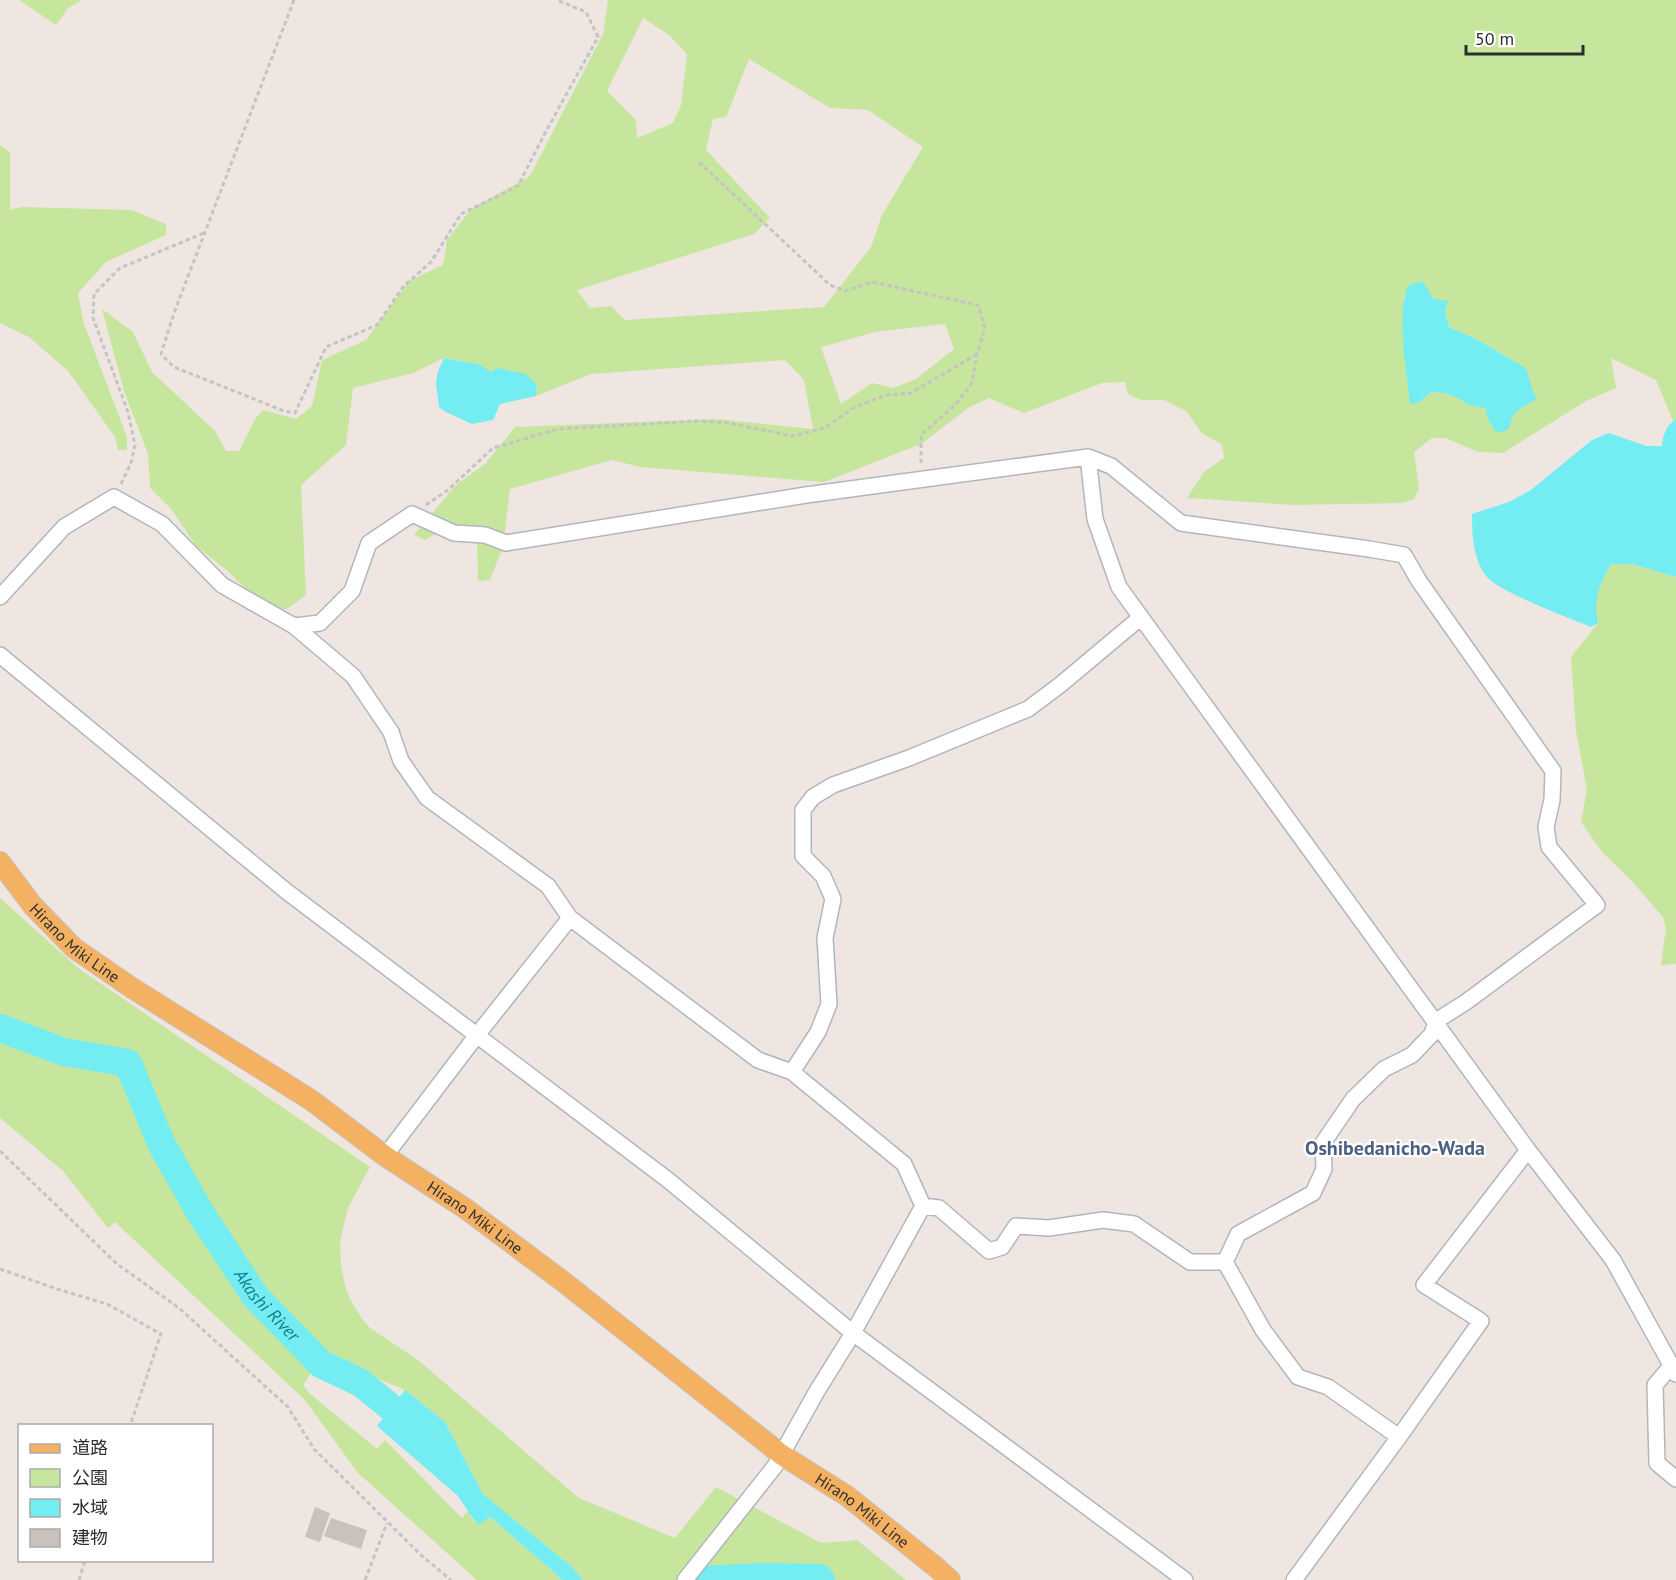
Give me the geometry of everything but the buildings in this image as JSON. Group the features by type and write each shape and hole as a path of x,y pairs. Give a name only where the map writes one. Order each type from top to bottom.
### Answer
{"main road":[{"name":"Hirano Miki Line","path":"0,862 33,906 75,948 132,988 312,1100 385,1156 466,1209 565,1283 779,1460 847,1496 950,1580"}],"street":[{"path":"294,626 320,623 352,591 369,543 412,514 454,532 485,535 506,543 806,495 1088,457 1111,466 1181,523 1404,555 1419,581 1552,771 1552,800 1546,827 1549,847 1598,905 1466,1002 1436,1021 1432,1034 1412,1055 1384,1069 1353,1099 1323,1143 1324,1169 1313,1193 1238,1234 1225,1262"},
{"path":"1088,457 1095,519 1119,587 1528,1150 1613,1260 1673,1370 1655,1385 1657,1463 1676,1479"},
{"path":"0,597 64,527 114,497 162,524 222,585 294,626 353,676 391,732 401,761 427,798 548,886 570,918 758,1060 792,1072 904,1164 922,1206"},
{"path":"792,1072 818,1032 829,1004 825,938 832,899 823,876 803,856 803,810 813,797 833,785 909,758 1028,709 1140,618"},
{"path":"0,654 286,891 668,1180 853,1333 1185,1580"},
{"path":"385,1156 570,918"},
{"path":"1294,1580 1481,1321 1424,1285 1528,1150"},
{"path":"922,1206 939,1208 989,1251 1002,1247 1016,1226 1049,1228 1102,1220 1134,1224 1190,1262 1225,1262"},
{"path":"685,1580 779,1460 853,1333 922,1206"},
{"path":"1225,1262 1263,1330 1298,1377 1328,1387 1399,1437"}],"path":[{"path":"294,0 204,233 161,354 174,367 284,411 295,413 326,347 377,325 403,287 431,262 461,214 518,186 598,37 586,12 556,0"},
{"path":"699,162 830,285 845,291 872,282 978,306 985,328 976,354 972,383 955,405 921,435 921,480"},
{"path":"114,497 131,463 135,445 128,412 93,318 94,294 120,268 204,233"},
{"path":"412,514 448,490 493,448 558,429 697,421 729,423 792,436 825,428 853,408 886,395 911,393 976,354"},
{"path":"0,1151 117,1264 179,1308 288,1407 314,1449 422,1557 451,1580"},
{"path":"0,1269 107,1304 161,1334 130,1424"},
{"path":"365,1580 387,1523"},
{"path":"79,1580 84,1562"}],"green space":[{"path":"19,0 82,0 68,8 56,25"},
{"path":"608,0 1676,0 1676,419 1673,421 1656,380 1611,358 1616,388 1586,401 1503,453 1478,452 1445,438 1432,438 1414,452 1419,488 1414,499 1402,503 1293,505 1187,498 1204,472 1224,458 1222,445 1202,433 1186,411 1164,400 1141,400 1128,394 1125,382 1102,383 1024,413 989,398 968,408 921,444 824,482 640,467 612,460 510,489 503,547 490,580 478,581 477,544 445,528 425,540 414,535 455,486 485,464 515,427 717,419 813,429 804,380 785,360 591,374 536,396 537,385 491,372 481,365 444,358 413,373 353,388 346,445 301,485 306,595 287,609 275,610 262,606 228,571 196,546 172,510 150,488 148,454 124,391 102,309 133,332 152,372 215,431 226,451 239,451 255,419 263,410 296,419 312,406 322,360 366,340 409,281 443,265 447,240 471,209 530,176 603,34","holes":["643,18 669,35 687,54 681,105 673,123 637,138 636,120 607,91","749,59 830,108 868,110 923,147 882,215 871,247 824,307 625,320 611,306 590,308 577,290 754,234 770,218 706,150 713,119 726,117","1428,291 1445,311 1449,327 1476,339 1526,368 1537,399 1522,407 1515,414 1508,429 1488,419 1485,408 1469,405 1444,393 1431,392 1419,402 1410,404 1403,334 1404,296","945,324 954,349 916,379 893,388 872,383 841,404 821,347 875,332"]},
{"path":"0,145 10,152 10,210 22,207 132,210 166,224 166,235 106,262 78,293 83,321 127,437 127,450 118,450 115,437 68,371 29,337 0,323"},
{"path":"1611,564 1632,564 1676,577 1676,964 1661,965 1666,928 1663,917 1631,880 1602,852 1581,822 1587,790 1576,731 1571,657 1598,623 1596,599"},
{"path":"0,898 78,968 370,1167 348,1208 340,1241 345,1286 362,1319 370,1328 418,1360 579,1498 675,1538 716,1487 821,1543 857,1540 906,1580 583,1580 572,1567 483,1494 445,1422 405,1390 364,1373 326,1351 303,1385 309,1393 377,1449 385,1440 462,1518 468,1511 475,1523 490,1517 563,1580 477,1580 358,1473 304,1399 115,1222 108,1228 63,1171 0,1118"}],"water":[{"path":"1422,281 1434,299 1448,301 1445,311 1449,327 1476,339 1526,368 1537,399 1522,407 1515,414 1509,429 1502,432 1495,431 1485,408 1469,405 1444,393 1431,392 1419,402 1410,404 1403,344 1403,312 1408,286"},
{"path":"444,358 481,365 491,372 497,368 526,374 537,385 536,396 500,404 493,420 472,424 439,407 436,383"},
{"path":"1676,419 1676,577 1632,564 1611,564 1598,592 1596,606 1598,623 1591,627 1519,597 1486,576 1476,554 1472,514 1509,502 1531,490 1592,440 1609,433 1646,446 1662,446 1666,431"},
{"path":"405,1390 445,1422 483,1494 572,1567 583,1580 563,1580 490,1517 480,1524 476,1523 458,1496 377,1426"}],"waterway":[{"name":"Akashi River","path":"0,1028 64,1052 128,1063 162,1145 201,1214 255,1296 321,1364 361,1383 420,1431"},
{"name":"Akashi River","path":"702,1580 764,1577 819,1578 821,1580"}],"district":[{"name":"Oshibedanicho-Wada","path":"1395,1148"}]}
